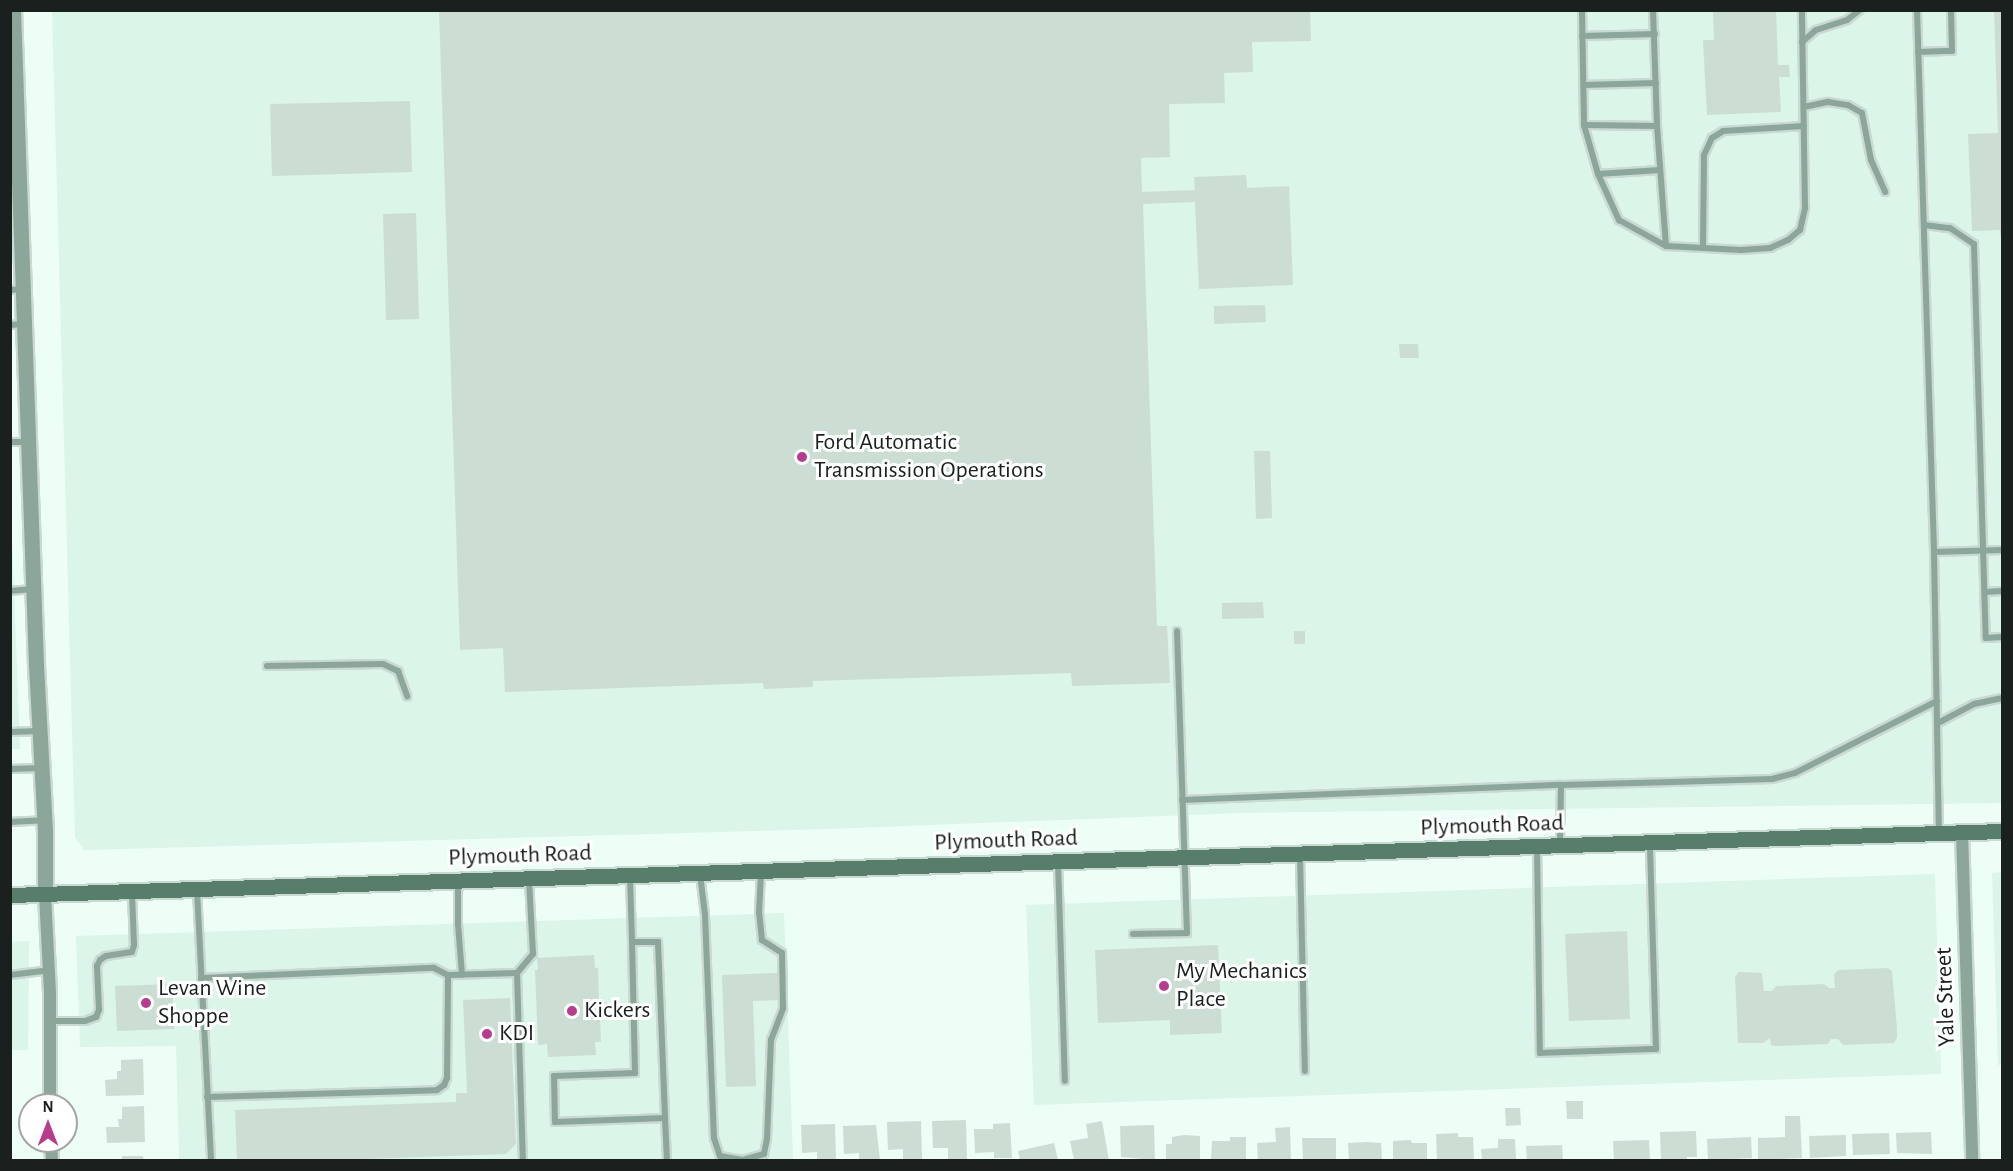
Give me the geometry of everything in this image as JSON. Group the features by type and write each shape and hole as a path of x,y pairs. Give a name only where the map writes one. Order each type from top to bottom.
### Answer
{"main road":[{"name":"Plymouth Road","path":"10,895 2002,831"}],"street":[{"path":"12,14 17,325 28,441 45,820 50,1093"},
{"name":"Yale Street","path":"1962,833 1972,1161"}],"lane":[{"path":"1582,10 1584,124 1598,174 1618,220 1666,246 1703,248 1770,248 1788,240 1800,230 1805,208 1802,10"},
{"path":"1653,10 1657,126 1666,246"},
{"path":"1802,42 1816,30 1847,21 1860,10"},
{"path":"1917,10 1934,552 1939,834"},
{"path":"1918,52 1952,51 1951,10"},
{"path":"1582,36 1655,34"},
{"path":"1584,85 1656,83"},
{"path":"1804,107 1828,102 1848,105 1862,113 1871,160 1885,192"},
{"path":"1584,124 1657,126"},
{"path":"1703,248 1704,155 1712,138 1723,130 1804,126"},
{"path":"1598,174 1660,170"},
{"path":"1924,225 1950,228 1974,244 1986,638 2002,638"},
{"path":"10,442 28,441"},
{"path":"1934,552 2002,550"},
{"path":"10,591 33,589"},
{"path":"1984,592 2002,591"},
{"path":"1134,934 1187,933 1177,630"},
{"path":"267,666 383,664 398,671 408,696"},
{"path":"1938,723 1974,704 2002,698"},
{"path":"1182,800 1772,779 1795,773 1937,701"},
{"path":"10,732 40,731"},
{"path":"10,769 42,768"},
{"path":"1560,846 1561,785"},
{"path":"10,822 45,820"},
{"path":"1537,847 1540,1053 1656,1049 1650,843"},
{"path":"1300,854 1305,1071"},
{"path":"1058,862 1065,1081"},
{"path":"700,873 705,915 714,1138 720,1156 743,1160 764,1154 771,1040 783,1008 782,953 762,940 759,914 761,871"},
{"path":"630,875 634,1073 554,1076 555,1122 665,1118"},
{"path":"523,1161 517,973 532,954 529,878"},
{"path":"458,881 462,975"},
{"path":"197,890 211,1161"},
{"path":"50,1021 86,1021 96,1017 99,1010 97,966 100,960 106,956 132,952 134,945 132,892"},
{"path":"632,942 658,942 667,1161"},
{"path":"201,978 434,968 448,975 517,973"},
{"path":"10,975 49,970"},
{"path":"207,1097 437,1090 444,1085 447,1078 448,975"}],"shaded area":[{"path":"52,11 2002,11 2002,803 1240,813 828,829 84,850 75,837"},
{"path":"10,484 20,749 10,749"},
{"path":"2002,872 2002,1065 1998,1065 1992,873"},
{"path":"1935,874 1941,1074 1034,1105 1026,905"},
{"path":"784,913 793,1160 179,1160 176,1046 80,1047 76,936"},
{"path":"29,941 28,1050 11,1050 10,942"}],"building":[{"name":"Ford Automatic Transmission Operations","path":"439,10 1310,10 1311,41 1252,42 1253,72 1224,73 1225,103 1169,104 1170,157 1141,158 1142,192 1195,190 1194,177 1246,175 1247,188 1289,186 1293,285 1199,289 1195,202 1143,204 1157,626 1167,626 1170,683 1072,686 1071,673 813,681 813,687 764,689 763,683 505,692 503,648 460,650"},
{"path":"1713,10 1776,10 1778,65 1789,65 1790,77 1779,77 1781,112 1707,115 1703,40 1714,40"},
{"path":"1994,10 2002,10 2002,246 2000,230 1972,231 1968,134 1998,133"},
{"path":"410,101 412,172 272,176 270,104"},
{"path":"416,213 419,319 386,320 383,214"},
{"path":"1265,305 1266,322 1214,324 1214,306"},
{"path":"1399,344 1418,344 1419,358 1400,358"},
{"path":"1254,451 1270,451 1272,518 1256,519"},
{"path":"1263,602 1264,618 1222,619 1222,603"},
{"path":"1294,631 1305,631 1305,644 1294,644"},
{"path":"1627,931 1630,1019 1569,1021 1565,934"},
{"path":"1218,945 1222,1033 1170,1035 1170,1020 1098,1023 1095,950"},
{"name":"Kickers","path":"594,955 595,968 598,968 599,1002 607,1002 608,1019 600,1020 601,1042 595,1042 596,1055 548,1057 547,1044 538,1045 535,970 538,970 537,958"},
{"path":"1888,968 1892,971 1897,1028 1897,1038 1894,1043 1843,1045 1838,1039 1831,1039 1828,1044 1775,1046 1771,1045 1770,1038 1763,1043 1738,1043 1735,977 1739,972 1762,973 1764,991 1772,991 1776,986 1824,984 1829,988 1835,988 1834,974 1839,970"},
{"path":"778,973 779,1000 753,1001 756,1086 726,1087 722,975"},
{"path":"172,984 174,1029 117,1031 115,986"},
{"path":"510,998 516,1144 506,1154 338,1160 237,1160 235,1110 456,1102 456,1093 467,1093 463,1000"},
{"path":"143,1059 144,1095 106,1096 105,1080 117,1079 117,1071 121,1071 121,1060"},
{"path":"1566,1101 1583,1101 1583,1119 1567,1119"},
{"path":"144,1106 145,1142 107,1143 106,1127 119,1127 118,1119 122,1119 122,1107"},
{"path":"1505,1108 1520,1108 1521,1125 1506,1126"},
{"path":"1785,1116 1800,1116 1802,1158 1758,1160 1758,1138 1785,1137"},
{"path":"966,1120 967,1159 948,1160 948,1148 933,1148 932,1121"},
{"path":"921,1121 922,1160 903,1160 903,1149 888,1150 887,1122"},
{"path":"1102,1121 1109,1160 1074,1160 1070,1141 1088,1138 1086,1124"},
{"path":"1010,1123 1012,1158 994,1158 994,1152 975,1153 974,1129 993,1129 993,1124"},
{"path":"835,1124 836,1160 817,1160 817,1152 802,1153 801,1125"},
{"path":"876,1125 880,1160 859,1160 859,1153 844,1154 843,1126"},
{"path":"1154,1125 1155,1160 1121,1157 1120,1126"},
{"path":"1290,1127 1291,1160 1258,1160 1257,1143 1276,1142 1275,1128"},
{"path":"1696,1131 1697,1157 1687,1157 1687,1160 1661,1160 1660,1132"},
{"path":"1931,1132 1932,1154 1897,1153 1896,1133"},
{"path":"1458,1133 1458,1137 1473,1137 1474,1160 1437,1160 1436,1134"},
{"path":"1889,1133 1890,1154 1853,1155 1852,1134"},
{"path":"1846,1135 1846,1156 1810,1158 1809,1136"},
{"path":"1200,1136 1200,1160 1166,1160 1166,1144 1172,1144 1172,1137"},
{"path":"1230,1137 1246,1137 1246,1160 1211,1160 1212,1141 1230,1141"},
{"path":"1751,1137 1752,1158 1708,1160 1707,1139"},
{"path":"1302,1138 1336,1138 1336,1160 1303,1160"},
{"path":"1498,1139 1515,1139 1516,1160 1482,1160 1481,1149 1498,1148"},
{"path":"1411,1140 1412,1143 1427,1143 1427,1160 1393,1160 1393,1141"},
{"path":"1649,1140 1650,1160 1614,1160 1613,1141"},
{"path":"1054,1143 1058,1160 1020,1160 1018,1151"},
{"path":"1348,1143 1381,1143 1382,1160 1349,1160"},
{"path":"1562,1145 1563,1160 1527,1160 1526,1146"},
{"path":"122,1156 143,1156 144,1160 122,1160"}],"place":[{"name":"Ford Automatic Transmission Operations","path":"802,457"},
{"name":"My Mechanics Place","path":"1164,986"},
{"name":"Levan Wine Shoppe","path":"146,1003"},
{"name":"Kickers","path":"572,1011"},
{"name":"KDI","path":"487,1034"}]}
